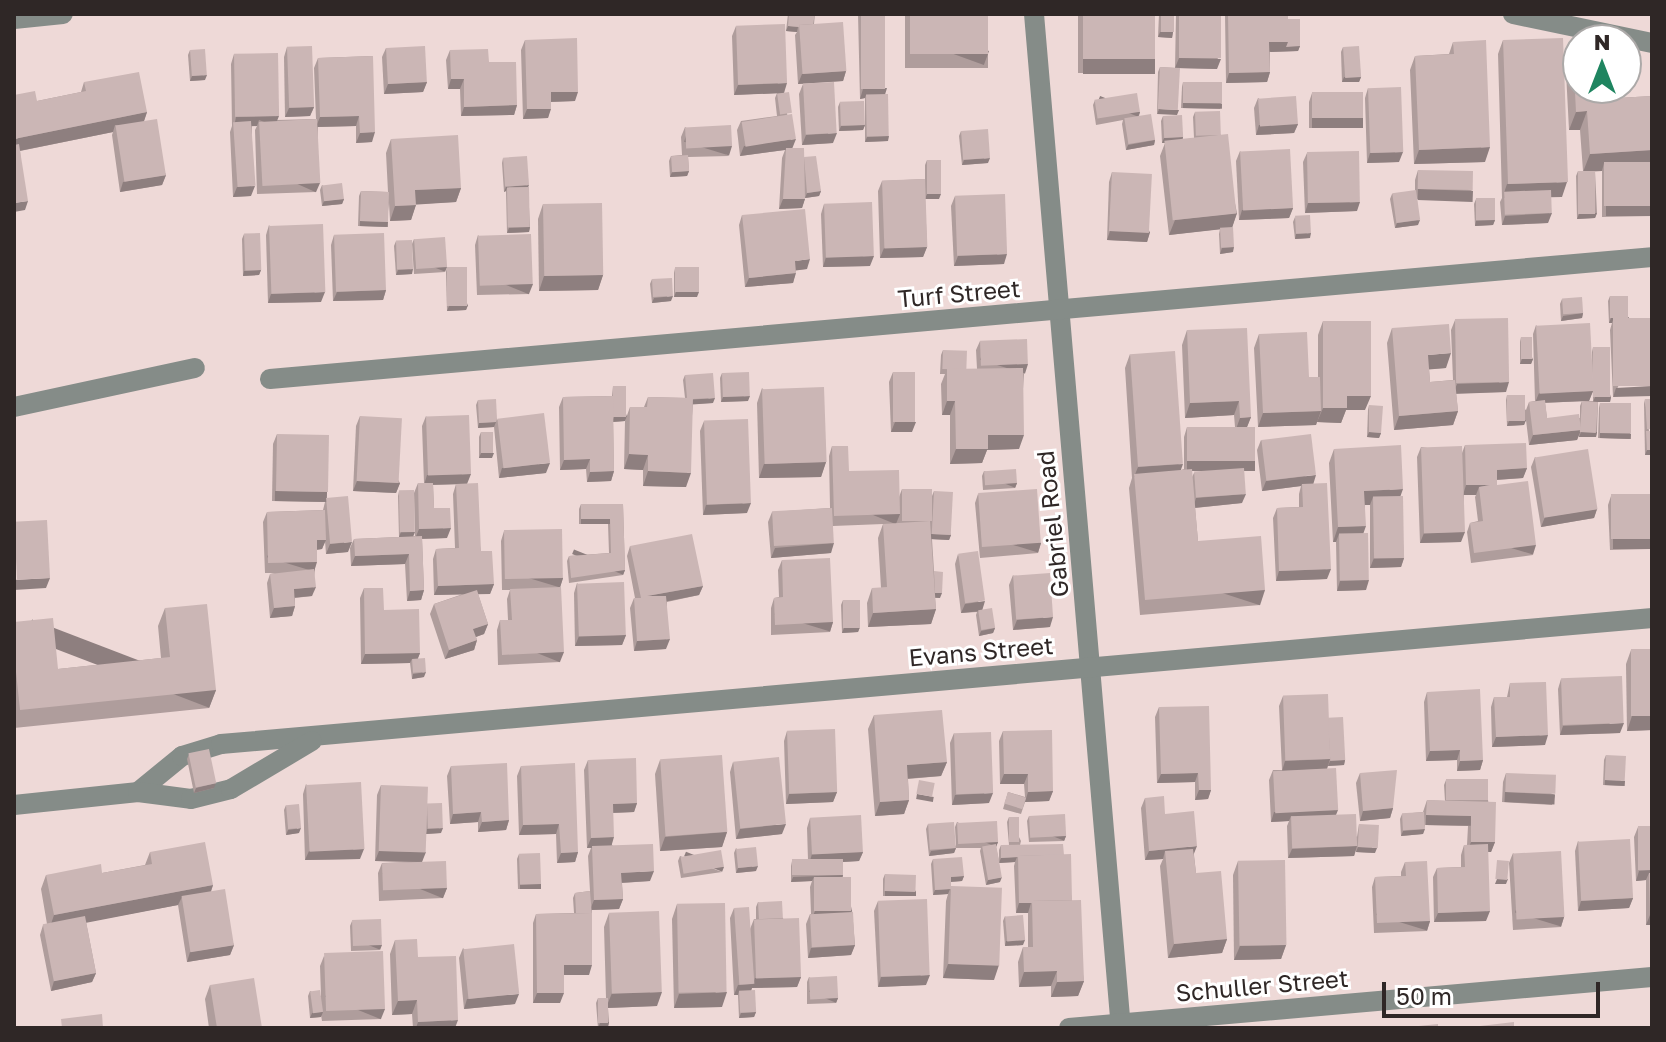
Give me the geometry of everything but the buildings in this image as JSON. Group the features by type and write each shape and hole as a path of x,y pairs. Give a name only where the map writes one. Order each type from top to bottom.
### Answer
{"street":[{"path":"14,19 63,14"},
{"name":"Gabriel Road","path":"1034,14 1057,310 1093,667 1121,1026"},
{"path":"1513,14 1652,43"},
{"name":"Turf Street","path":"270,379 1652,257"},
{"path":"14,407 195,368"},
{"name":"Evans Street","path":"138,792 191,751 221,744 315,739 1652,618"},
{"path":"14,805 138,792 191,799 231,789 315,739"},
{"name":"Schuller Street","path":"1069,1028 1121,1026 1652,977"}]}
